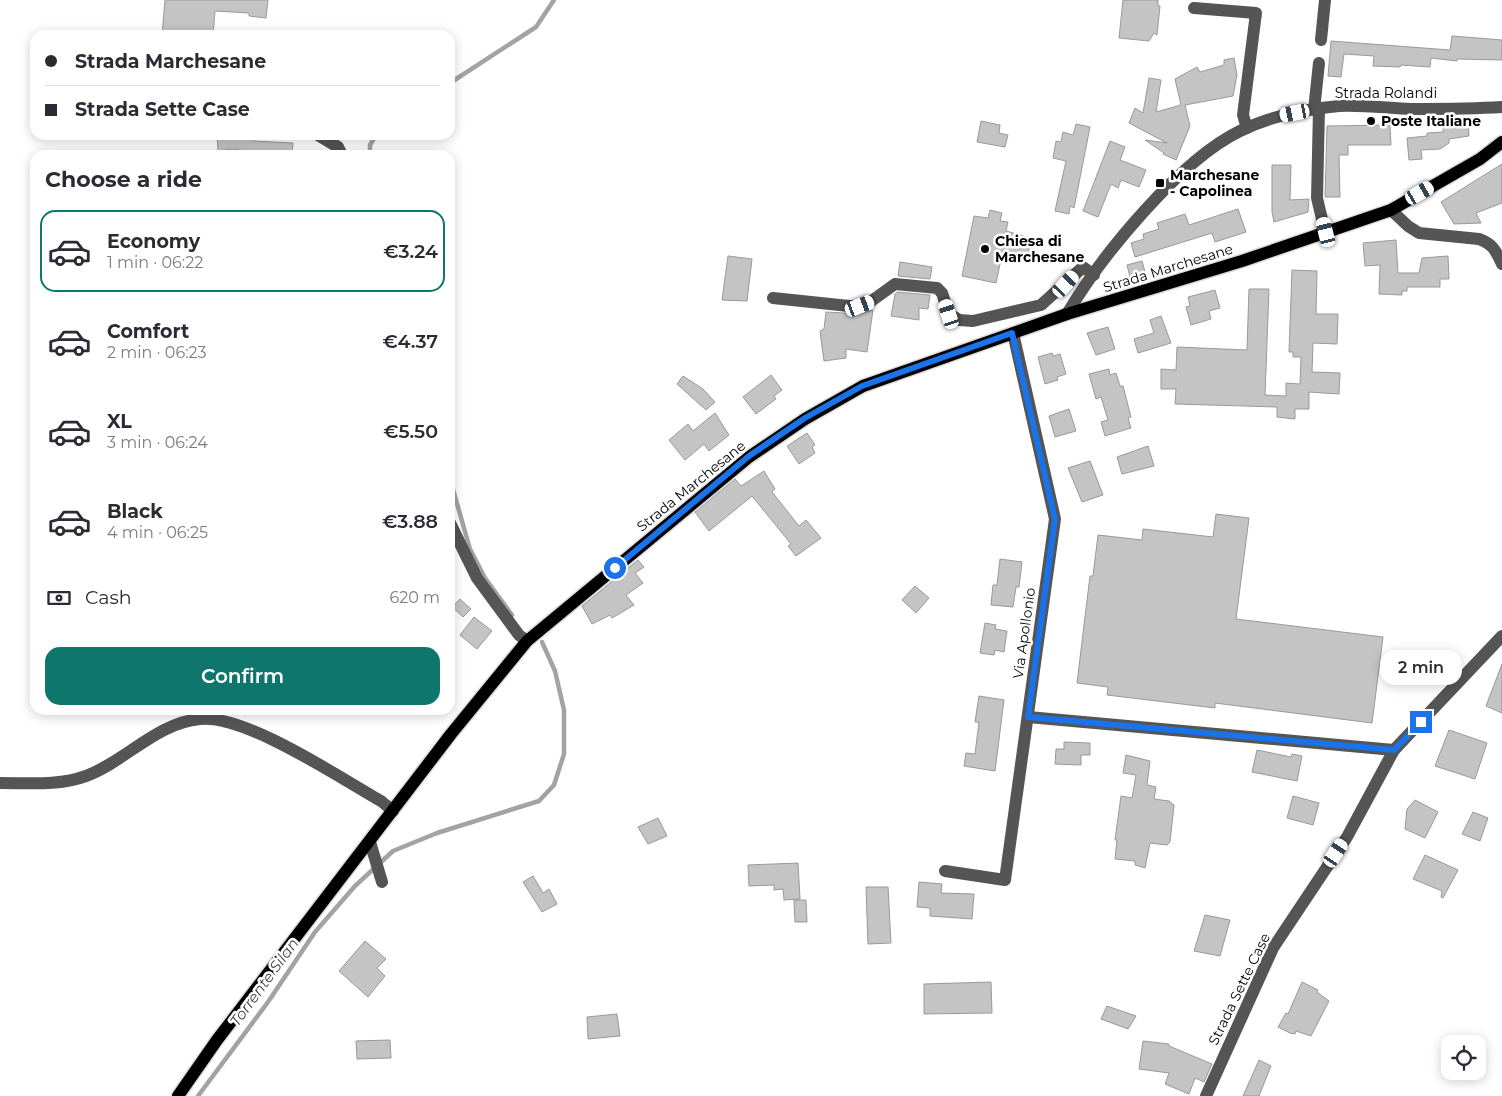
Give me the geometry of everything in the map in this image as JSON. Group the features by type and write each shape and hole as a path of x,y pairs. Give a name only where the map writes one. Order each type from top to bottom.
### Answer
{"main road":[{"name":"Strada Marchesane","path":"178,1096 217,1040 393,811 527,641 749,456 805,418 862,386 1067,314 1242,261 1391,210 1480,159 1502,142"}],"street":[{"path":"1321,40 1325,0"},
{"path":"1194,8 1256,13 1243,115 1247,128"},
{"path":"1319,63 1316,109 1317,198 1326,232"},
{"name":"Strada Rolandi","path":"1067,314 1119,241 1165,190 1200,155 1247,128 1276,117 1340,106 1411,108 1502,107"},
{"path":"326,140 340,150"},
{"path":"1391,210 1408,226 1420,233 1488,242 1493,245 1502,264"},
{"path":"772,298 849,306 870,302 895,284 937,288 942,293 949,314 959,320 973,321 1041,305 1083,267 1094,275"},
{"name":"Via Apollonio","path":"945,871 1005,880 1055,519 1012,333"},
{"path":"455,536 477,578 519,635 527,641"},
{"name":"Strada Sette Case","path":"1206,1096 1273,948 1347,837 1394,750 1502,636"},
{"path":"1028,717 1394,750"},
{"path":"0,783 55,783 87,776 160,732 179,723 202,718 251,729 372,796 393,811"},
{"path":"370,842 382,882"}],"building":[{"path":"165,0 268,0 266,18 249,16 249,13 215,11 213,30 162,30"},
{"path":"1123,0 1158,0 1158,6 1160,6 1157,35 1154,33 1149,41 1119,38"},
{"path":"1452,36 1502,40 1502,60 1457,59 1457,61 1431,58 1430,67 1373,66 1374,56 1344,54 1341,77 1328,76 1331,41 1450,50"},
{"path":"1234,58 1237,75 1233,96 1185,105 1190,126 1176,160 1163,154 1145,140 1167,143 1129,123 1135,108 1143,113 1149,78 1161,80 1156,112 1181,105 1175,79 1197,67 1200,72 1224,65 1224,60"},
{"path":"981,121 1000,125 999,133 1008,135 1005,147 977,142"},
{"path":"1468,121 1469,136 1449,139 1449,143 1440,149 1421,150 1422,159 1409,160 1407,138 1427,136 1427,133 1443,132 1443,126 1447,126 1447,123"},
{"path":"1076,124 1090,127 1074,208 1070,206 1069,214 1055,211 1066,161 1053,158 1056,141 1061,142 1063,132 1073,135"},
{"path":"1390,125 1391,145 1348,145 1348,155 1339,155 1340,197 1325,197 1327,126"},
{"path":"217,140 293,143 292,150 218,150"},
{"path":"1110,141 1125,147 1120,160 1146,170 1139,187 1121,180 1118,188 1111,184 1098,217 1083,211"},
{"path":"1502,164 1502,203 1476,213 1481,223 1454,224 1441,202"},
{"path":"1272,165 1291,165 1290,200 1309,199 1308,212 1274,222 1272,212"},
{"path":"1238,209 1246,232 1215,242 1212,233 1135,257 1131,243 1144,239 1143,234 1159,229 1157,223 1185,214 1189,225"},
{"name":"Chiesa di Marchesane","path":"990,210 1002,213 1000,221 1008,222 1006,231 1024,236 1023,242 1030,244 1028,255 1003,250 996,283 962,276 974,216 988,218"},
{"path":"1396,240 1398,273 1419,273 1422,258 1448,256 1449,279 1440,279 1440,287 1407,287 1407,291 1402,291 1402,295 1379,294 1380,265 1365,266 1363,243"},
{"path":"728,256 752,259 747,301 722,300"},
{"path":"1142,261 1145,272 1130,277 1127,265"},
{"path":"900,262 932,267 930,279 898,276"},
{"path":"1292,270 1317,271 1316,314 1338,314 1337,344 1313,343 1312,372 1340,373 1339,394 1309,392 1309,409 1295,409 1295,419 1277,417 1277,407 1175,404 1176,389 1161,389 1161,369 1176,370 1177,347 1247,350 1249,289 1269,289 1265,395 1286,396 1286,383 1300,384 1301,357 1293,357 1293,352 1289,352"},
{"path":"1215,290 1220,308 1209,311 1211,319 1191,325 1186,307 1190,306 1188,297"},
{"path":"897,292 930,295 928,309 919,308 919,320 891,316"},
{"path":"873,310 867,352 846,349 846,358 824,361 820,331 824,329 826,312 860,314"},
{"path":"1161,316 1171,343 1138,353 1134,339 1154,333 1150,320"},
{"path":"1108,327 1115,349 1096,355 1087,333"},
{"path":"1052,353 1053,356 1060,354 1066,374 1057,377 1058,380 1045,384 1038,357"},
{"path":"1109,369 1110,375 1116,373 1120,386 1123,386 1131,417 1128,418 1131,428 1105,436 1101,422 1108,420 1101,397 1096,399 1089,374"},
{"path":"771,375 782,390 774,396 776,399 756,414 743,397"},
{"path":"683,376 703,389 715,402 706,410 677,384"},
{"path":"1069,409 1076,431 1055,437 1049,416"},
{"path":"715,413 729,435 709,451 704,444 685,460 669,440 688,424 693,431"},
{"path":"807,433 815,445 812,447 815,453 799,464 787,446"},
{"path":"1148,446 1154,466 1122,474 1117,457"},
{"path":"1090,461 1103,495 1082,502 1068,468"},
{"path":"764,471 775,489 772,492 799,526 806,520 821,538 796,556 788,546 791,544 752,496 709,531 695,512 735,479 741,486"},
{"path":"1216,514 1249,518 1236,619 1383,637 1372,723 1215,703 1215,708 1107,695 1108,687 1077,683 1090,576 1093,576 1098,535 1142,540 1143,529 1213,537"},
{"path":"1000,559 1022,562 1019,587 1016,587 1013,607 991,605 993,585 997,585"},
{"path":"638,560 644,567 635,573 643,583 626,595 634,605 612,618 610,615 592,624 582,606"},
{"path":"915,586 929,598 916,613 902,600"},
{"path":"460,599 471,609 463,617 455,610 455,604"},
{"path":"474,617 492,631 477,649 460,635"},
{"path":"985,623 996,625 995,629 1007,631 1004,652 995,650 994,655 980,653"},
{"path":"1502,664 1502,713 1486,706"},
{"path":"979,696 1004,700 995,771 964,766 966,753 975,754 979,722 975,722"},
{"path":"1449,730 1487,743 1475,779 1435,766"},
{"path":"1064,742 1090,743 1090,755 1081,755 1081,765 1055,764 1056,749 1064,749"},
{"path":"1257,750 1291,757 1292,754 1302,756 1297,781 1252,772"},
{"path":"1126,755 1150,761 1147,785 1156,787 1154,799 1169,801 1174,805 1170,842 1167,845 1150,843 1145,868 1135,865 1135,861 1115,859 1117,840 1115,840 1121,796 1132,798 1136,775 1123,773"},
{"path":"1293,796 1319,803 1313,825 1287,818"},
{"path":"1415,800 1438,812 1425,838 1405,829 1407,809"},
{"path":"1473,812 1488,818 1480,841 1462,834"},
{"path":"658,818 667,836 648,844 638,827"},
{"path":"1425,855 1458,870 1443,898 1441,897 1442,891 1413,879"},
{"path":"798,863 800,899 784,900 783,889 774,890 774,885 749,886 748,865"},
{"path":"533,876 543,893 549,889 557,904 542,912 523,882"},
{"path":"919,882 942,884 941,893 974,894 972,919 930,916 930,908 917,907"},
{"path":"866,887 888,887 891,943 868,944"},
{"path":"794,900 806,900 807,922 795,922"},
{"path":"1205,915 1230,920 1220,956 1194,951"},
{"path":"365,941 386,959 377,968 385,976 368,997 339,971"},
{"path":"991,982 992,1013 924,1014 924,984"},
{"path":"1302,982 1318,990 1317,992 1329,1001 1311,1036 1296,1031 1295,1034 1290,1033 1278,1027 1286,1013 1288,1014"},
{"path":"1107,1006 1136,1016 1128,1029 1101,1019"},
{"path":"617,1014 620,1036 588,1039 587,1017"},
{"path":"390,1040 391,1058 357,1059 356,1041"},
{"path":"1143,1041 1169,1044 1169,1046 1212,1064 1204,1082 1195,1078 1189,1094 1165,1084 1169,1073 1139,1069"},
{"path":"1259,1060 1271,1066 1259,1096 1243,1096"}],"waterway":[{"name":"Torrente Silan","path":"455,80 536,27 554,0"},
{"name":"Torrente Silan","path":"370,150 373,140"},
{"name":"Torrente Silan","path":"455,496 470,549 485,578 512,615"},
{"path":"198,1096 268,1002 315,932 355,886 393,851 437,833 539,801 554,785 564,754 564,710 555,671 542,642"}],"place":[{"name":"Poste Italiane","path":"1371,121"},
{"name":"Marchesane - Capolinea","path":"1160,183"},
{"name":"Chiesa di Marchesane","path":"985,249"}],"route":[{"path":"615,568 749,456 805,418 862,386 1012,333 1055,519 1028,717 1394,750 1421,722"}]}
